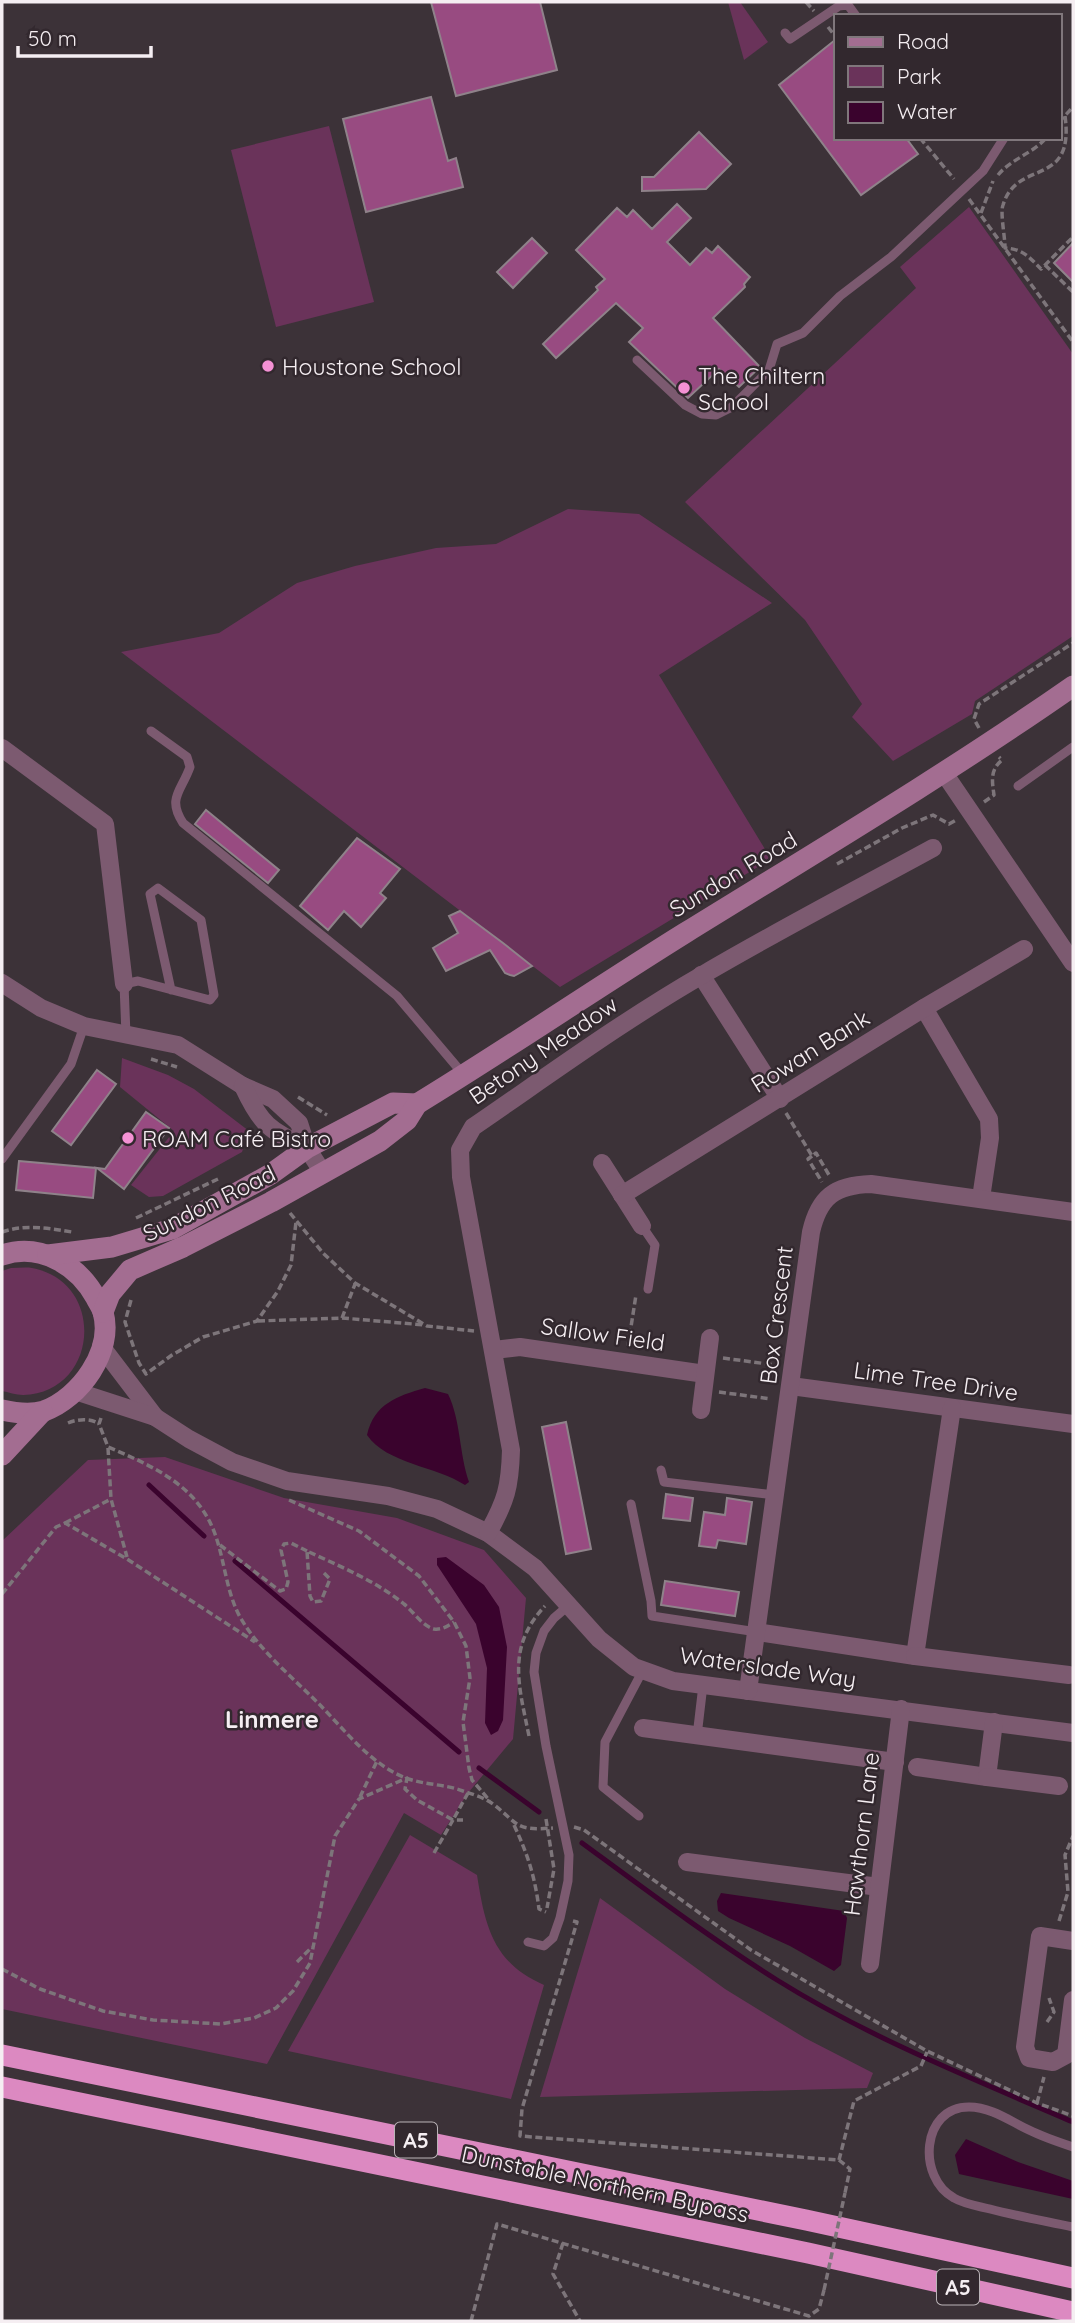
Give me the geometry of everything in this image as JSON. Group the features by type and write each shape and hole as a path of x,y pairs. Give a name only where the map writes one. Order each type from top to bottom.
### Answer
{"highway":[{"name":"Dunstable Northern Bypass","path":"2,2055 806,2220 1073,2278"},
{"name":"Dunstable Northern Bypass","path":"2,2087 808,2253 1073,2312"}],"street":[{"name":"Sundon Road","path":"103,1312 110,1294 130,1270 183,1247 323,1173 390,1134 407,1120 417,1104 684,933 990,744 1073,686"},
{"path":"2,748 105,824 124,984"},
{"path":"944,773 1071,958"},
{"name":"Betony Meadow","path":"488,1534 503,1506 509,1486 511,1450 461,1177 460,1150 473,1127 618,1028 702,975 933,848"},
{"name":"Rowan Bank","path":"622,1195 1024,949"},
{"path":"702,975 779,1099"},
{"path":"2,983 41,1009 84,1026 178,1045 243,1086 255,1112 275,1133 307,1148 323,1173"},
{"path":"924,1008 989,1119 990,1138 981,1198"},
{"name":"Sundon Road","path":"2,1255 28,1251 48,1255 112,1247 172,1230 271,1174 307,1148 393,1104 417,1104"},
{"path":"601,1163 642,1226"},
{"path":"833,1192 852,1184 871,1184 1073,1212"},
{"name":"Box Crescent","path":"748,1691 811,1232 816,1214 833,1192"},
{"path":"2,1410 19,1413 42,1412 60,1404 86,1380 95,1366 102,1346 103,1312 89,1285 78,1272 48,1255"},
{"name":"Waterslade Way","path":"102,1346 155,1417"},
{"name":"Sallow Field","path":"494,1350 520,1347 626,1362 707,1364"},
{"path":"701,1409 707,1364"},
{"name":"Waterslade Way","path":"75,1391 155,1417 232,1462 287,1481 437,1509 488,1534 535,1568 599,1639 634,1667 673,1681 1073,1733"},
{"name":"Lime Tree Drive","path":"790,1394 952,1408 1073,1424"},
{"path":"915,1656 952,1408"},
{"path":"2,1455 42,1412"},
{"path":"757,1632 915,1656 1069,1675"},
{"name":"Hawthorn Lane","path":"870,1964 901,1709"},
{"path":"987,1777 995,1722"},
{"path":"643,1728 895,1762"},
{"path":"917,1768 1059,1786"},
{"path":"687,1862 879,1888"},
{"path":"1073,1941 1040,1936 1025,2047 1029,2058 1053,2062 1066,2055 1073,2000"}],"lane":[{"path":"785,33 790,39 838,6 848,5 855,14"},
{"path":"637,360 685,405 702,414 716,415 732,407 769,370 777,344 803,333 840,296 891,257 984,171 1002,140"},
{"path":"151,731 187,757 190,767 174,805 183,823 397,996 463,1074"},
{"path":"1018,786 1073,747"},
{"path":"126,1035 124,984 138,981 171,990 209,1000 214,995 201,920 158,888 150,894 171,990"},
{"path":"2,1159 71,1064 84,1026"},
{"path":"642,1226 655,1245 648,1289"},
{"path":"661,1470 664,1482 776,1495"},
{"path":"632,1504 652,1616 757,1632"},
{"path":"528,1942 544,1946 554,1938 568,1881 569,1855 546,1746 534,1672 536,1653 544,1631 568,1606"},
{"path":"639,1816 603,1787 605,1742 643,1670"},
{"path":"697,1736 702,1685"},
{"path":"1073,2147 1005,2117 968,2106 950,2111 936,2125 929,2139 933,2173 953,2198 1016,2216 1073,2227"}],"path":[{"path":"1061,120 1072,109"},
{"path":"1005,248 1002,207 1007,195 1014,185 1054,167 1061,157 1068,134 1065,116"},
{"path":"922,140 957,183"},
{"path":"981,215 989,187 1005,166 1044,140"},
{"path":"971,201 1073,342"},
{"path":"1005,248 1026,253 1041,269 1073,237"},
{"path":"1045,265 1073,292"},
{"path":"979,729 974,719 979,704 1073,643"},
{"path":"994,795 991,779 994,767 1002,760"},
{"path":"145,1057 180,1068"},
{"path":"779,1099 812,1156"},
{"path":"816,1153 833,1192 807,1159 816,1153"},
{"path":"124,1224 226,1176"},
{"path":"257,1321 278,1291 290,1265 296,1222 323,1253 355,1283 427,1326"},
{"path":"2,1232 35,1226 77,1233"},
{"path":"342,1318 355,1283"},
{"path":"626,1362 637,1288 648,1289"},
{"path":"134,1292 125,1322 139,1363 146,1374 203,1337 257,1321 342,1318 470,1331 490,1328"},
{"path":"707,1364 794,1367"},
{"path":"707,1364 790,1394"},
{"path":"59,1426 76,1420 96,1421 99,1424"},
{"path":"108,1447 111,1499 127,1559"},
{"path":"287,1481 284,1498 359,1531 419,1576 454,1622 466,1646 470,1678 463,1722 469,1768 472,1780 491,1802"},
{"path":"2,1594 56,1527 111,1499"},
{"path":"65,1523 127,1559 257,1643"},
{"path":"218,1544 279,1591 286,1589 288,1582 281,1550 284,1545 291,1543 355,1574 403,1603 428,1626 435,1629 445,1628 454,1622"},
{"path":"307,1550 310,1595 313,1602 321,1601 330,1580 324,1573"},
{"path":"2,1969 40,1989 103,2011 153,2021 220,2024 254,2018 276,2008 293,1991 310,1963 335,1836 359,1799 377,1761"},
{"path":"359,1799 407,1778 405,1789 417,1801 453,1820 463,1820"},
{"path":"435,1853 468,1793"},
{"path":"471,2321 497,2224 809,2316 819,2309 850,2169 839,2160 520,2136 522,2109 578,1922 539,1909 529,1857 514,1824"},
{"path":"546,1912 554,1869 547,1829"},
{"path":"297,1962 313,1945"},
{"path":"839,2160 854,2101 921,2066 927,2051"},
{"path":"563,2243 553,2274 580,2321"}],"green space":[{"path":"728,2 740,2 768,42 744,60"},
{"path":"329,126 374,302 276,327 231,150"},
{"path":"969,207 1073,354 1073,636 975,701 972,714 893,761 852,717 862,704 805,620 685,502 916,288 900,267"},
{"path":"568,509 639,514 772,603 659,675 771,859 560,987 121,652 219,633 297,583 355,566 436,548 496,544"},
{"path":"122,1058 168,1075 194,1089 249,1131 242,1152 163,1196 149,1197 131,1185 174,1131 120,1087"},
{"path":"32,1268 56,1277 73,1293 82,1314 84,1336 79,1358 67,1376 48,1390 23,1395 2,1391 2,1271"},
{"path":"165,1457 284,1498 397,1518 484,1550 526,1598 513,1739 468,1793 441,1835 404,1813 267,2064 2,2009 2,1541 88,1460"},
{"path":"410,1835 477,1875 484,1911 494,1941 513,1966 544,1985 511,2099 288,2051"},
{"path":"600,1898 725,1989 805,2038 873,2073 867,2088 540,2097"}],"water":[{"path":"425,1388 448,1394 469,1482 465,1485 399,1459 376,1445 367,1435 375,1416 388,1403"},
{"path":"446,1557 484,1585 499,1607 507,1647 503,1720 498,1731 491,1735 485,1723 487,1668 476,1624 437,1565 437,1558"},
{"path":"721,1893 844,1911 847,1918 841,1965 834,1971 790,1946 729,1918 718,1911 717,1901"},
{"path":"966,2139 1018,2162 1073,2181 1073,2199 959,2174 955,2155"}],"building":[{"path":"431,2 540,2 557,70 456,96"},
{"path":"834,41 834,140 908,140 918,154 861,195 779,85"},
{"path":"431,97 448,161 456,158 463,187 366,212 343,119"},
{"path":"699,132 731,164 706,189 642,191 642,177 654,177"},
{"path":"677,204 691,218 667,242 690,265 706,248 712,253 718,246 750,277 744,284 745,287 713,318 760,367 739,387 719,369 688,398 629,342 643,328 616,303 556,358 543,344 598,290 596,287 605,279 576,250 617,208 627,217 633,210 652,229"},
{"path":"532,238 547,253 513,288 497,272"},
{"path":"1073,243 1073,282 1054,263"},
{"path":"206,810 279,870 268,883 195,824"},
{"path":"357,838 400,869 380,893 386,898 361,927 344,911 328,930 300,906"},
{"path":"460,911 532,966 514,976 510,975 505,973 490,950 446,971 433,948 458,933 449,916"},
{"path":"97,1070 116,1084 71,1145 52,1131"},
{"path":"146,1112 169,1128 124,1189 97,1168 105,1169"},
{"path":"19,1161 96,1168 93,1198 16,1190"},
{"path":"566,1422 591,1549 566,1554 542,1427"},
{"path":"666,1494 693,1498 690,1521 663,1518"},
{"path":"727,1498 752,1502 746,1544 718,1540 716,1548 699,1546 704,1512 725,1515"},
{"path":"665,1581 739,1592 735,1616 661,1605"}],"waterway":[{"path":"149,1485 204,1536"},
{"path":"235,1561 459,1752"},
{"path":"479,1768 539,1812"},
{"path":"582,1843 727,1947 812,2001 922,2057 1073,2122"}],"place":[{"name":"Houstone School","path":"268,366"},
{"name":"The Chiltern School","path":"684,388"},
{"name":"ROAM Café Bistro","path":"128,1138"}],"district":[{"name":"Linmere","path":"272,1719"}]}
